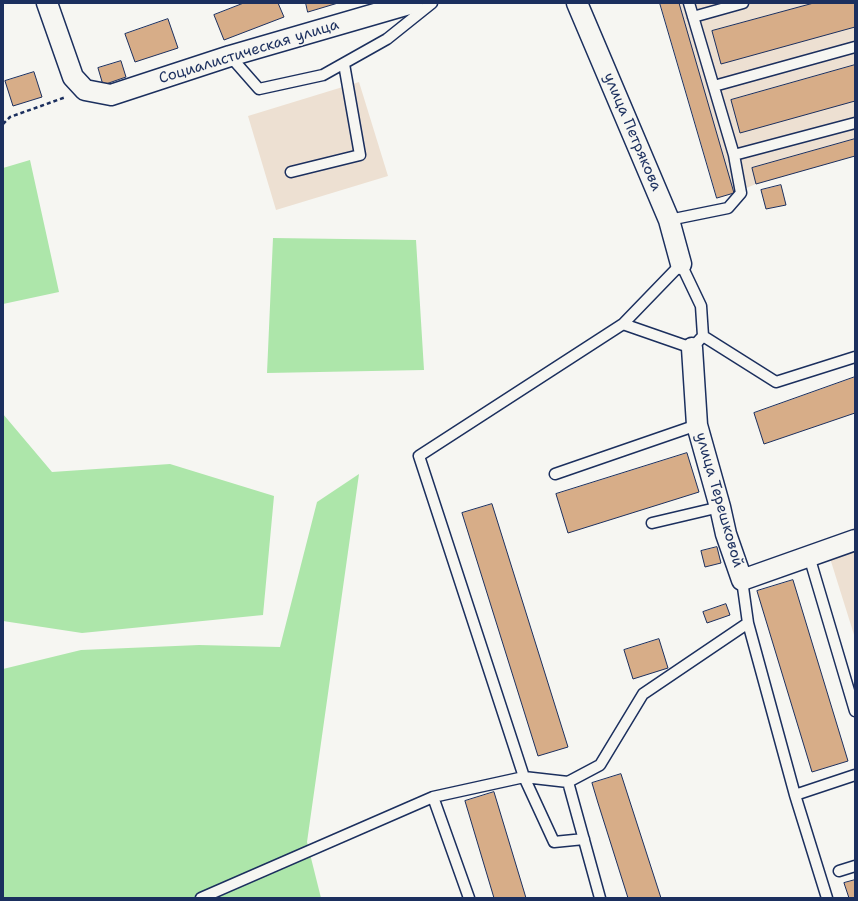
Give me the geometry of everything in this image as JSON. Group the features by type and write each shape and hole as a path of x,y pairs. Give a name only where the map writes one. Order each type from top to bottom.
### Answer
{"street":[{"path":"47,3 73,77 85,90"},
{"name":"Социалистическая улица","path":"85,90 111,95 230,56 413,3"},
{"name":"улица Петрякова","path":"577,3 669,220 681,264"},
{"name":"улица Терешковой","path":"698,342 697,425 726,534 742,580 855,540"}],"lane":[{"path":"230,56 258,89 323,75 387,39 432,3"},
{"path":"669,220 728,208 741,193 734,155 689,3"},
{"path":"693,17 743,3"},
{"path":"714,86 855,46"},
{"path":"291,172 360,155 344,64"},
{"path":"734,155 855,123"},
{"path":"584,839 554,842 524,777 419,456 623,324 681,264 701,306 698,342"},
{"path":"623,324 698,342 776,382 855,357"},
{"path":"555,474 697,425"},
{"path":"652,523 720,507"},
{"path":"809,556 855,711"},
{"path":"742,580 748,623 795,795 828,898"},
{"path":"201,898 433,797 524,777 568,782 600,765 643,694 748,623"},
{"path":"795,795 855,775"},
{"path":"568,782 600,898"},
{"path":"433,797 469,898"},
{"path":"839,871 855,866"}],"path":[{"path":"3,124 10,117 85,90"}],"shaded area":[{"path":"660,3 855,3 855,156 756,184 717,198"},
{"path":"359,82 388,176 276,210 248,116"},
{"path":"855,548 855,638 829,555"}],"green space":[{"path":"30,160 59,292 3,304 3,168"},
{"path":"273,238 416,240 424,370 267,373"},
{"path":"3,414 52,472 170,464 274,496 263,615 82,633 3,621"},
{"path":"359,474 307,842 321,898 3,898 3,669 81,650 199,645 280,647 317,502"}],"building":[{"path":"244,3 278,3 284,17 224,40 214,15"},
{"path":"306,3 338,3 308,12"},
{"path":"660,3 679,3 734,193 717,198"},
{"path":"814,3 855,3 855,27 721,64 712,31"},
{"path":"168,19 178,48 135,62 125,34"},
{"path":"121,61 126,77 103,85 98,68"},
{"path":"855,65 855,101 740,133 731,100"},
{"path":"34,72 42,97 13,106 5,81"},
{"path":"855,139 855,156 756,184 752,168"},
{"path":"781,185 786,205 766,209 761,190"},
{"path":"855,377 855,413 764,444 754,413"},
{"path":"687,453 699,492 568,533 556,494"},
{"path":"492,504 568,747 538,756 462,513"},
{"path":"717,547 721,563 705,567 701,551"},
{"path":"793,580 848,761 812,772 757,591"},
{"path":"726,604 730,615 707,623 703,612"},
{"path":"659,639 668,668 633,679 624,650"},
{"path":"621,774 661,898 628,898 592,783"},
{"path":"494,792 526,898 494,898 465,801"},
{"path":"855,880 855,898 849,898 844,883"}]}
